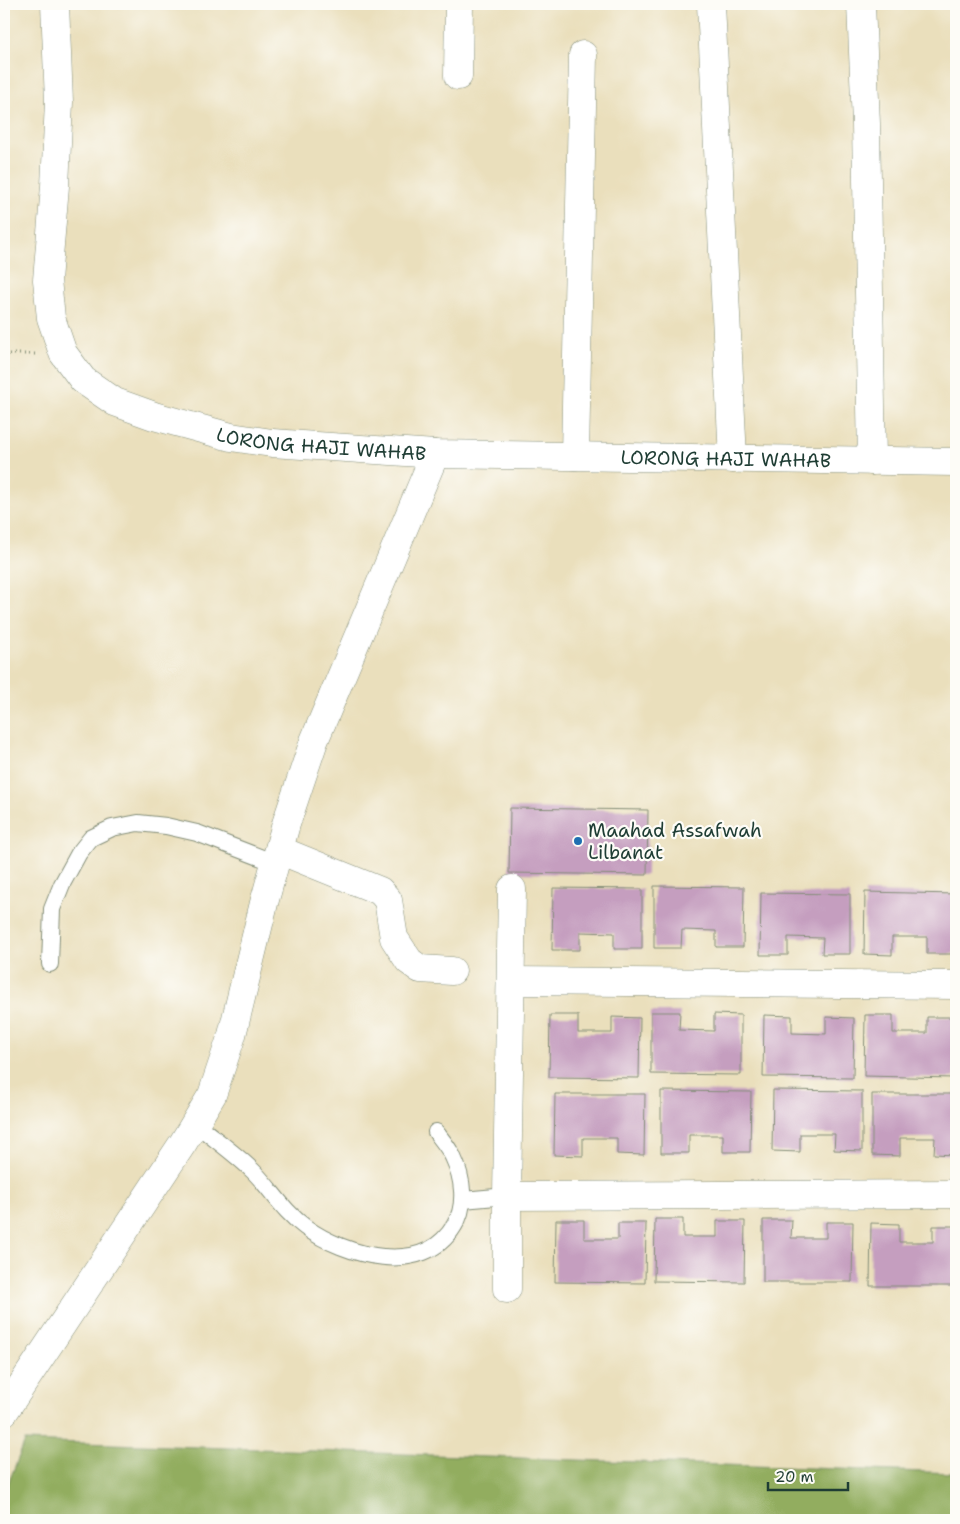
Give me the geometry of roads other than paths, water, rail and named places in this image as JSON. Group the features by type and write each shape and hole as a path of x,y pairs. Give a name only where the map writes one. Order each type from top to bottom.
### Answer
{"street":[{"name":"LORONG HAJI WAHAB","path":"55,4 58,102 55,186 47,280 51,318 63,354 83,380 115,402 154,416 231,437 272,444 435,454 956,462"},
{"path":"458,76 459,4"},
{"path":"711,4 732,458"},
{"path":"861,4 866,124 872,461"},
{"path":"575,456 583,55"},
{"path":"4,1412 212,1095 232,1035 277,857 314,741 435,454"},
{"path":"277,857 380,891 388,900 394,938 409,961 420,969 452,971"},
{"path":"507,1289 506,1196 512,889"},
{"path":"511,981 956,985"},
{"path":"506,1196 956,1194"}],"lane":[{"path":"50,964 52,909 62,884 78,853 91,838 112,828 138,823 166,826 277,857"},
{"path":"195,1123 254,1171 283,1208 306,1228 352,1251 379,1257 404,1258 424,1252 448,1237 460,1217 463,1200 460,1176 453,1156 436,1132"},
{"path":"463,1200 506,1196"}],"place":[{"name":"Maahad Assafwah Lilbanat","path":"578,841"}]}
